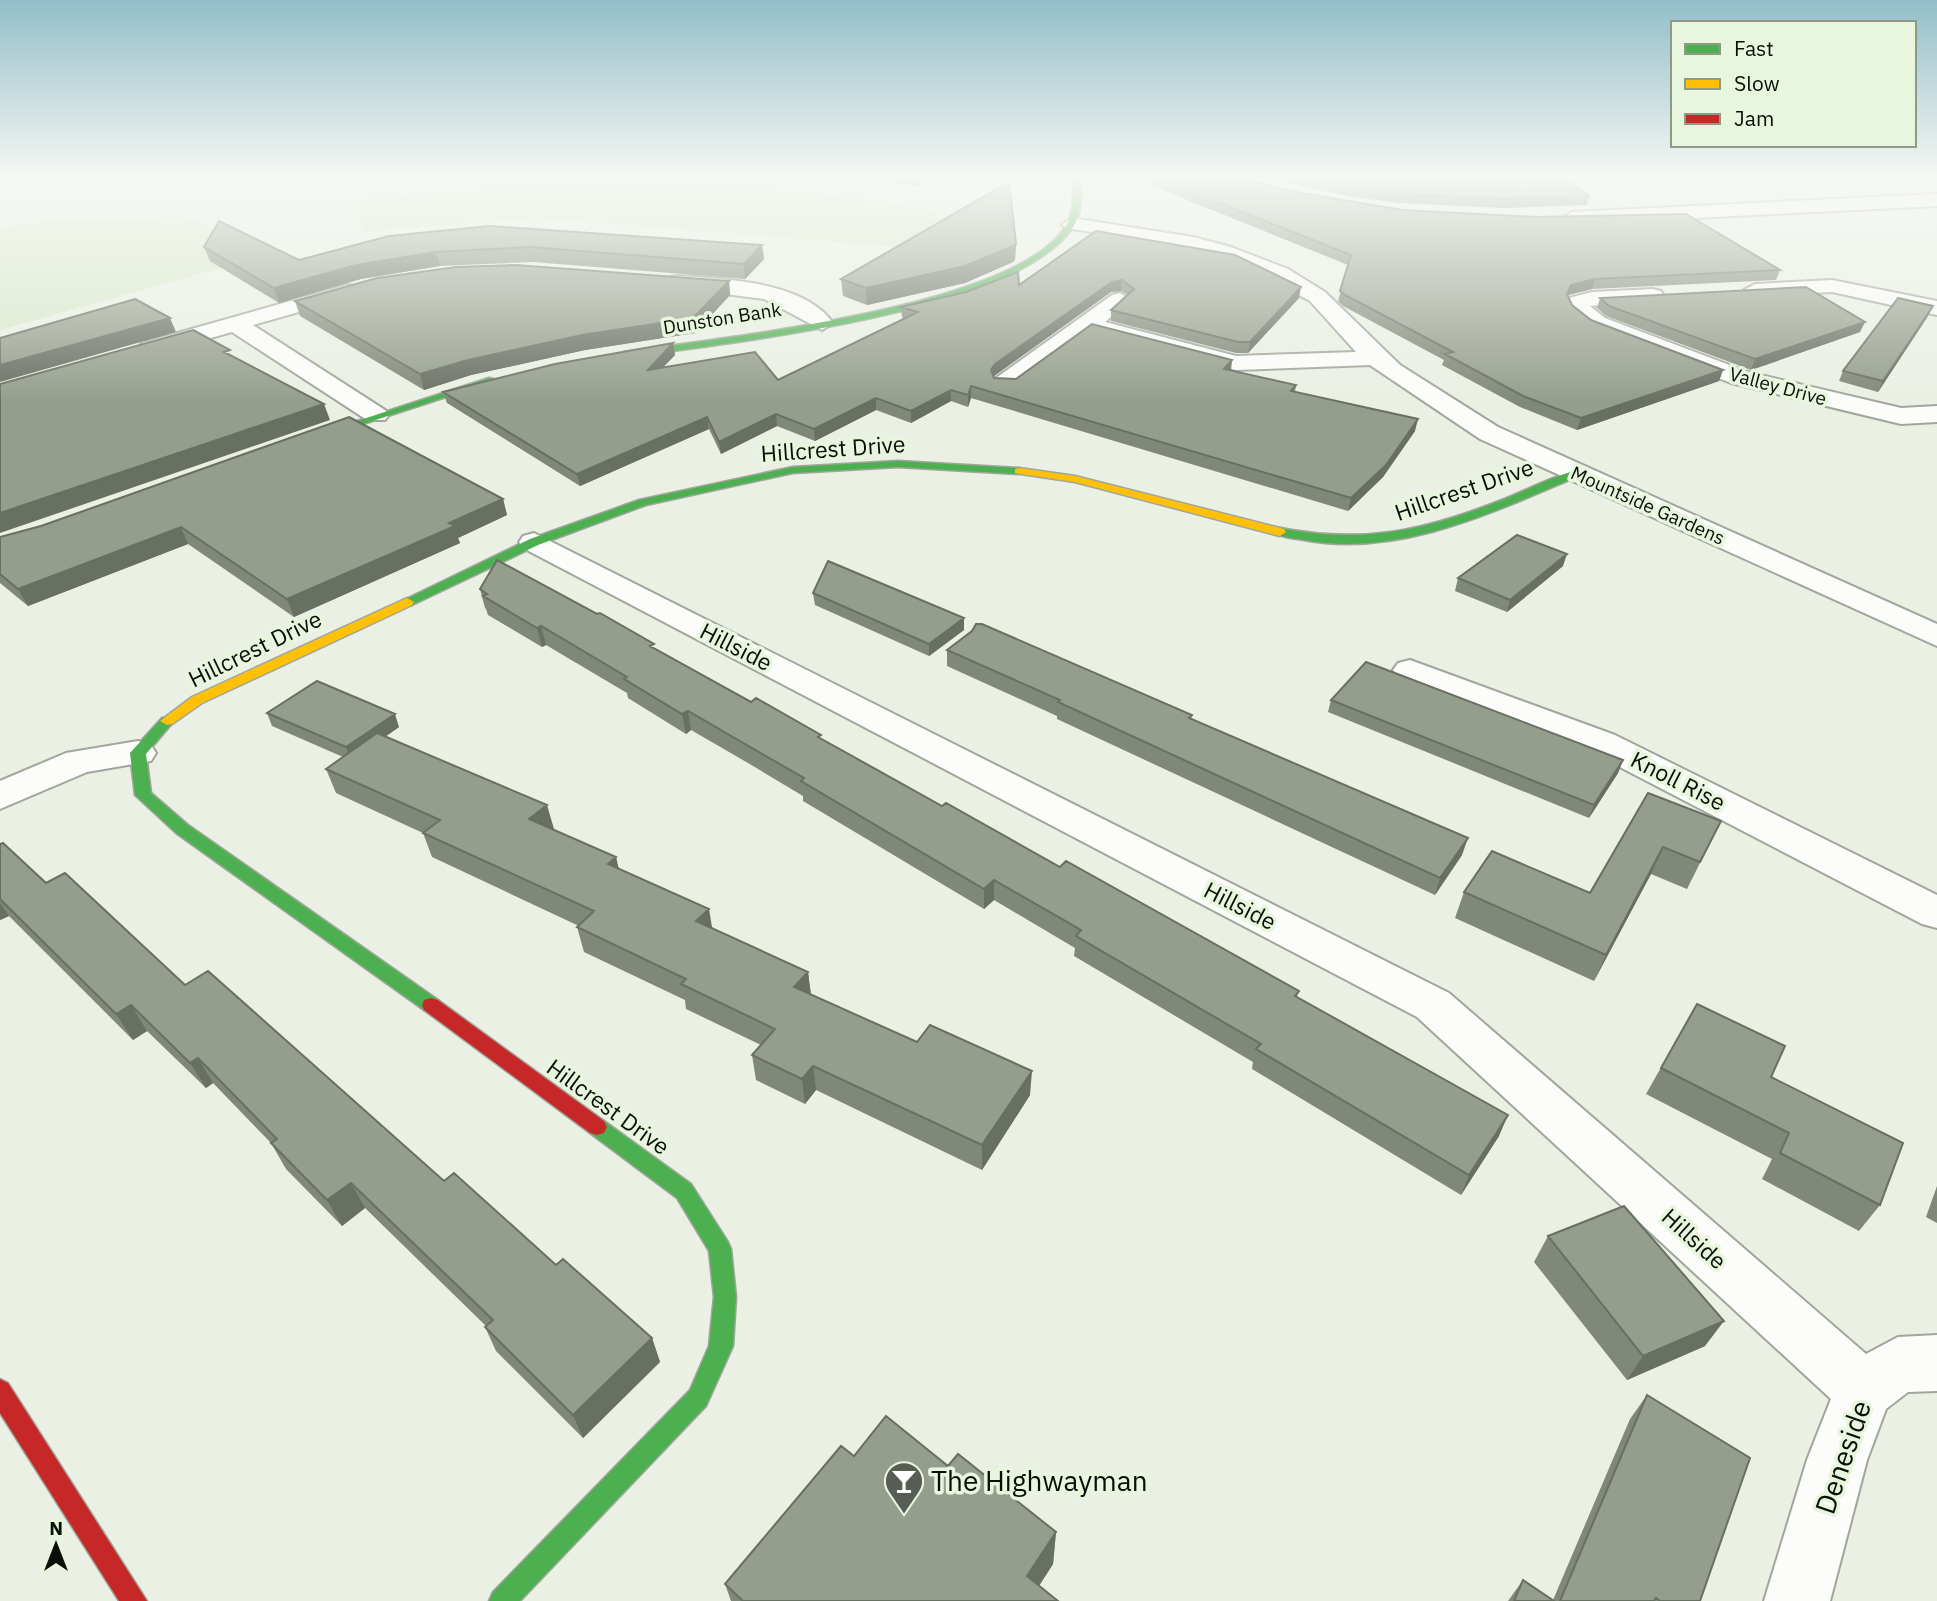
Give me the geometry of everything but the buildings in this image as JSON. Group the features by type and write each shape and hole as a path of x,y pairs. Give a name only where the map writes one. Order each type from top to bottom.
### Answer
{"street":[{"name":"Dunston Bank","path":"613,357 822,323 930,301 988,284 1041,254"},
{"name":"Mountside Gardens","path":"1217,254 1265,268 1308,289 1345,321 1377,359 1430,397 1489,433 1937,636"},
{"path":"654,280 748,287 802,306 822,323"},
{"path":"130,354 373,285"},
{"path":"1738,291 1832,286 1937,308"},
{"name":"Valley Drive","path":"1672,295 1592,299 1577,303 1579,309 1597,323 1740,378 1901,416 1937,414"},
{"path":"1005,383 1120,300"},
{"path":"234,323 376,415"},
{"path":"1087,324 1237,363 1377,359"},
{"path":"287,446 376,415 510,376"},
{"name":"Hillcrest Drive","path":"502,1601 698,1398 721,1346 724,1297 720,1249 684,1191 372,961 172,820 143,795 138,753 161,725 197,700 534,542 643,502 793,470 898,464 1001,469 1050,475 1136,494 1301,538 1353,542 1396,538 1471,516 1577,473"},
{"name":"Hillside","path":"534,542 1433,1005 1864,1390"},
{"name":"Knoll Rise","path":"1410,670 1602,743 1937,913"},
{"path":"0,796 79,761 138,753"},
{"name":"Deneside","path":"1797,1601 1838,1460 1864,1390 1898,1365 1937,1363"},
{"path":"0,1391 134,1601"}],"green space":[{"path":"0,254 271,254 0,330"}],"traffic: fast":[{"path":"624,355 793,330 929,301 989,281 1041,254"},
{"path":"307,439 493,380"},
{"path":"407,602 534,542 643,502 793,470 898,464 1019,471"},
{"path":"1280,532 1319,539 1357,540 1395,536 1469,516 1577,473"},
{"path":"167,721 138,753 143,795 182,829 431,1005"},
{"path":"502,1601 698,1398 721,1346 725,1297 720,1249 684,1191 597,1127"}],"traffic: slow":[{"path":"1019,471 1075,479 1280,532"},
{"path":"167,721 197,700 407,602"}],"traffic: jam":[{"path":"431,1005 597,1127"},
{"path":"0,1391 134,1601"}],"place":[{"name":"The Highwayman","path":"904,1515"}]}
